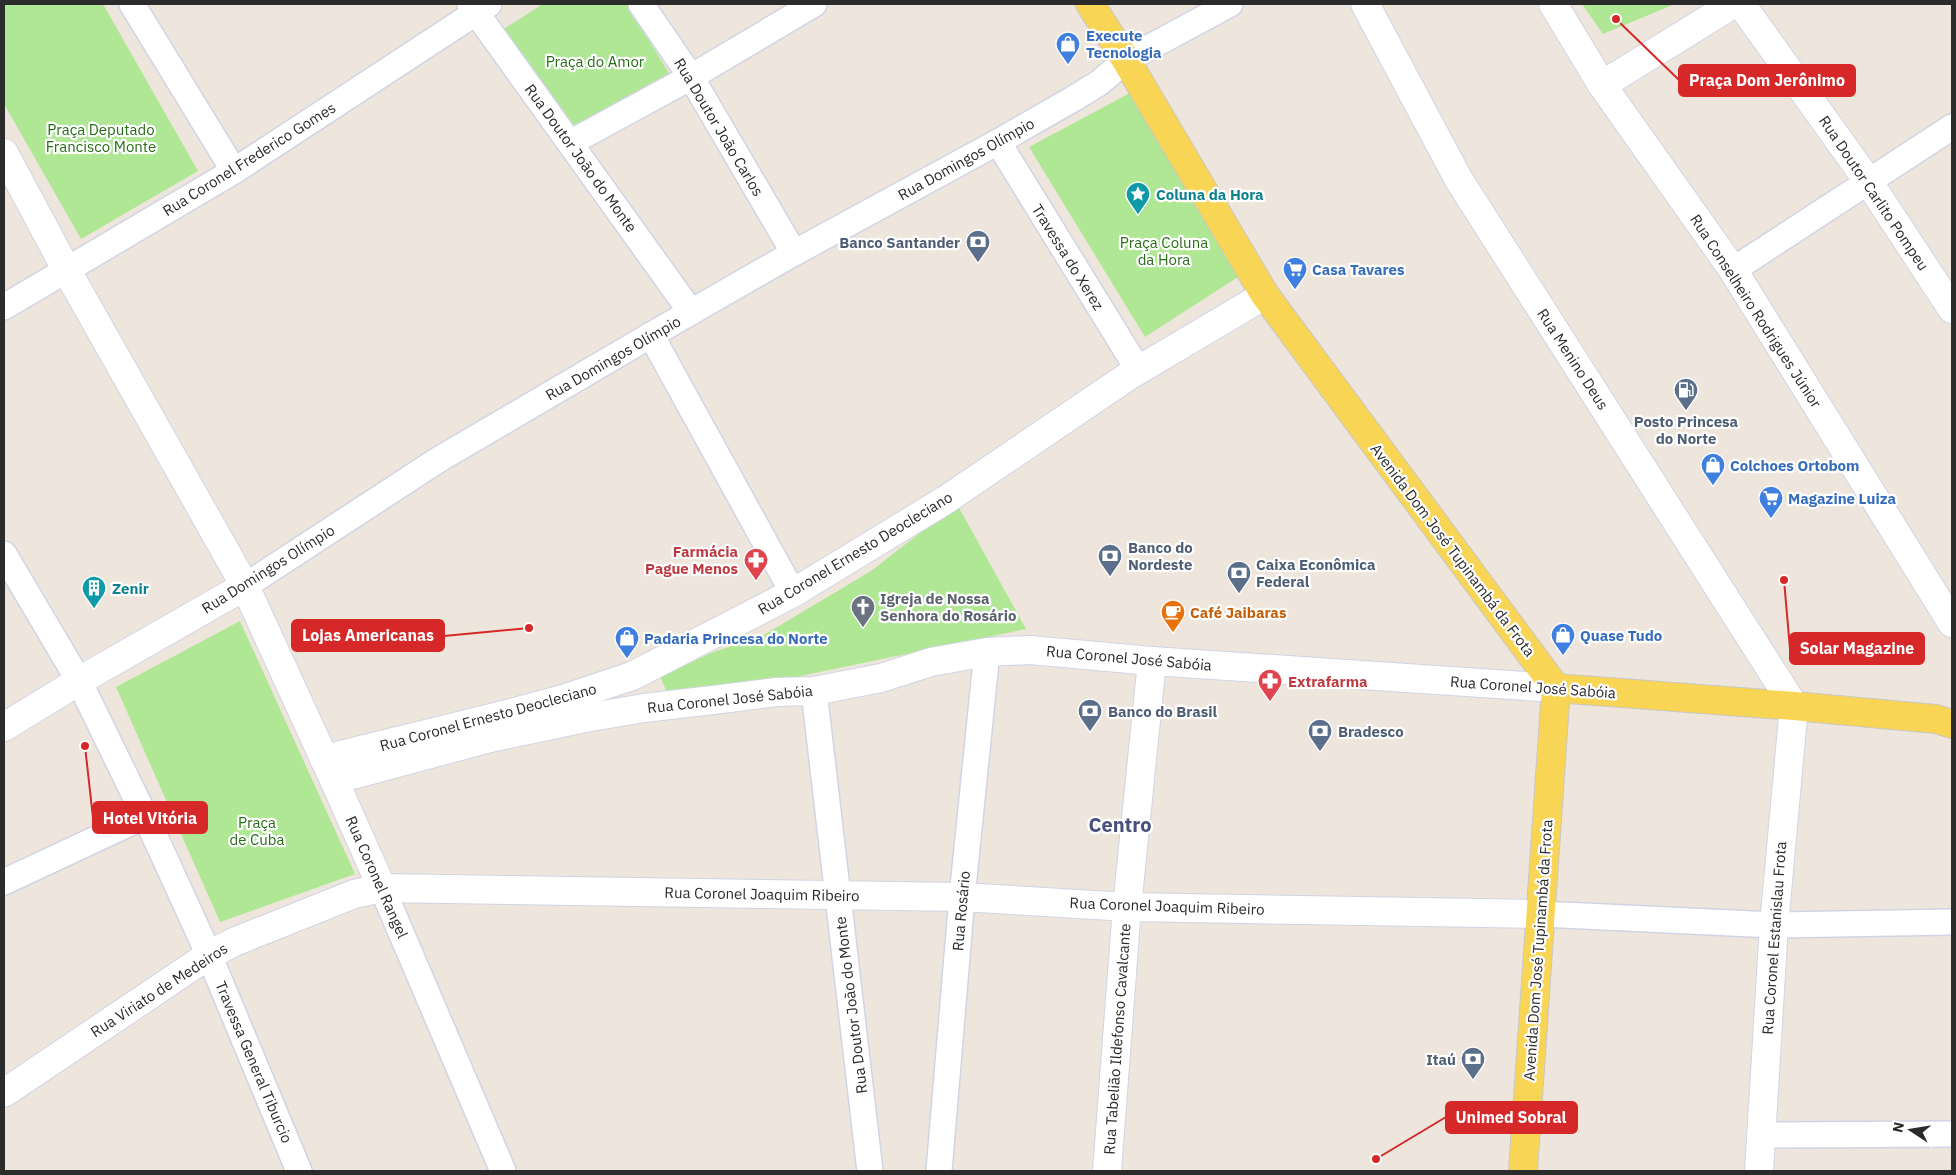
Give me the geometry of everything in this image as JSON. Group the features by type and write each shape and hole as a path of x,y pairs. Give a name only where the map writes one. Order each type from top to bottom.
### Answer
{"main road":[{"name":"Avenida Dom José Tupinambá da Frota","path":"1090,4 1126,60 1265,295 1556,688 1523,1171"},
{"name":"Rua Menino Deus","path":"1365,4 1459,180 1794,706"},
{"name":"Rua Conselheiro Rodrigues Júnior","path":"1553,4 1602,85 1733,270 1952,623"},
{"path":"1602,85 1733,4"},
{"name":"Rua Doutor Carlito Pompeu","path":"1741,4 1868,181 1952,309"},
{"name":"Rua Coronel Rangel","path":"4,153 66,269 244,586 382,888"},
{"name":"Rua Coronel Ernesto Deocleciano","path":"329,770 349,754 537,706 632,676 793,594 947,499 1139,371 1265,295"},
{"name":"Rua Domingos Olímpio","path":"4,727 79,681 244,586"},
{"name":"Rua Coronel José Sabóia","path":"329,770 585,718 644,708 776,692 814,691 880,678 946,659 987,652 1030,650 1152,661 1794,706 1947,720"},
{"path":"1127,906 1152,661"},
{"name":"Rua Coronel Estanislau Frota","path":"1758,1171 1774,925 1794,706"},
{"name":"Rua Coronel Joaquim Ribeiro","path":"382,888 962,898 1127,906 1541,914"},
{"name":"Rua Viriato de Medeiros","path":"4,1093 209,955 234,942 354,894 382,888"},
{"name":"Rua Tabelião Ildefonso Cavalcante","path":"1107,1171 1127,906"}],"street":[{"path":"132,4 234,171"},
{"name":"Rua Doutor João Carlos","path":"641,4 691,77 794,253"},
{"path":"570,143 691,77 814,4"},
{"name":"Rua Domingos Olímpio","path":"244,586 438,460 794,253 1073,99 1099,83 1126,60 1230,4"},
{"name":"Rua Coronel Frederico Gomes","path":"4,308 66,269 234,171 478,6"},
{"name":"Rua Doutor João do Monte","path":"478,6 570,143 692,312"},
{"path":"1733,270 1952,127"},
{"name":"Travessa do Xerez","path":"998,142 1139,371"},
{"path":"650,335 793,594"},
{"name":"Travessa General Tiburcio","path":"4,554 79,681 145,816 209,955 299,1171"},
{"name":"Rua Rosário","path":"939,1171 962,898 987,652"},
{"name":"Rua Doutor João do Monte","path":"814,691 870,1171"},
{"path":"4,882 145,816"},
{"name":"Rua Coronel Rangel","path":"382,888 503,1171"},
{"name":"Rua Coronel Joaquim Ribeiro","path":"1541,914 1774,925 1952,922"},
{"path":"1761,1136 1952,1134"}],"green space":[{"name":"Praça Deputado Francisco Monte","path":"4,4 103,4 198,171 81,239 4,104"},
{"name":"Praça do Amor","path":"543,4 627,4 673,80 579,135 502,30"},
{"path":"1582,4 1675,4 1603,34"},
{"name":"Praça Coluna da Hora","path":"1130,93 1252,268 1145,337 1029,147"},
{"path":"957,504 1026,629 757,685 668,694 660,677 713,652 762,636 871,571"},
{"name":"Praça de Cuba","path":"240,621 355,874 220,922 116,687"}],"place":[{"name":"Praça Dom Jerônimo","path":"1616,19"},
{"name":"Execute Tecnologia","path":"1068,65"},
{"name":"Coluna da Hora","path":"1138,215"},
{"name":"Banco Santander","path":"978,263"},
{"name":"Casa Tavares","path":"1295,290"},
{"name":"Posto Princesa do Norte","path":"1686,411"},
{"name":"Colchoes Ortobom","path":"1713,486"},
{"name":"Magazine Luiza","path":"1771,519"},
{"name":"Banco do Nordeste","path":"1110,577"},
{"name":"Solar Magazine","path":"1784,580"},
{"name":"Farmácia Pague Menos","path":"756,581"},
{"name":"Caixa Econômica Federal","path":"1239,594"},
{"name":"Zenir","path":"94,609"},
{"name":"Lojas Americanas","path":"529,628"},
{"name":"Igreja de Nossa Senhora do Rosário","path":"863,628"},
{"name":"Café Jaibaras","path":"1173,633"},
{"name":"Quase Tudo","path":"1563,656"},
{"name":"Padaria Princesa do Norte","path":"627,659"},
{"name":"Extrafarma","path":"1270,702"},
{"name":"Banco do Brasil","path":"1090,732"},
{"name":"Hotel Vitória","path":"85,746"},
{"name":"Bradesco","path":"1320,752"},
{"name":"Itaú","path":"1473,1080"},
{"name":"Unimed Sobral","path":"1376,1159"}],"district":[{"name":"Centro","path":"1120,824"}]}
